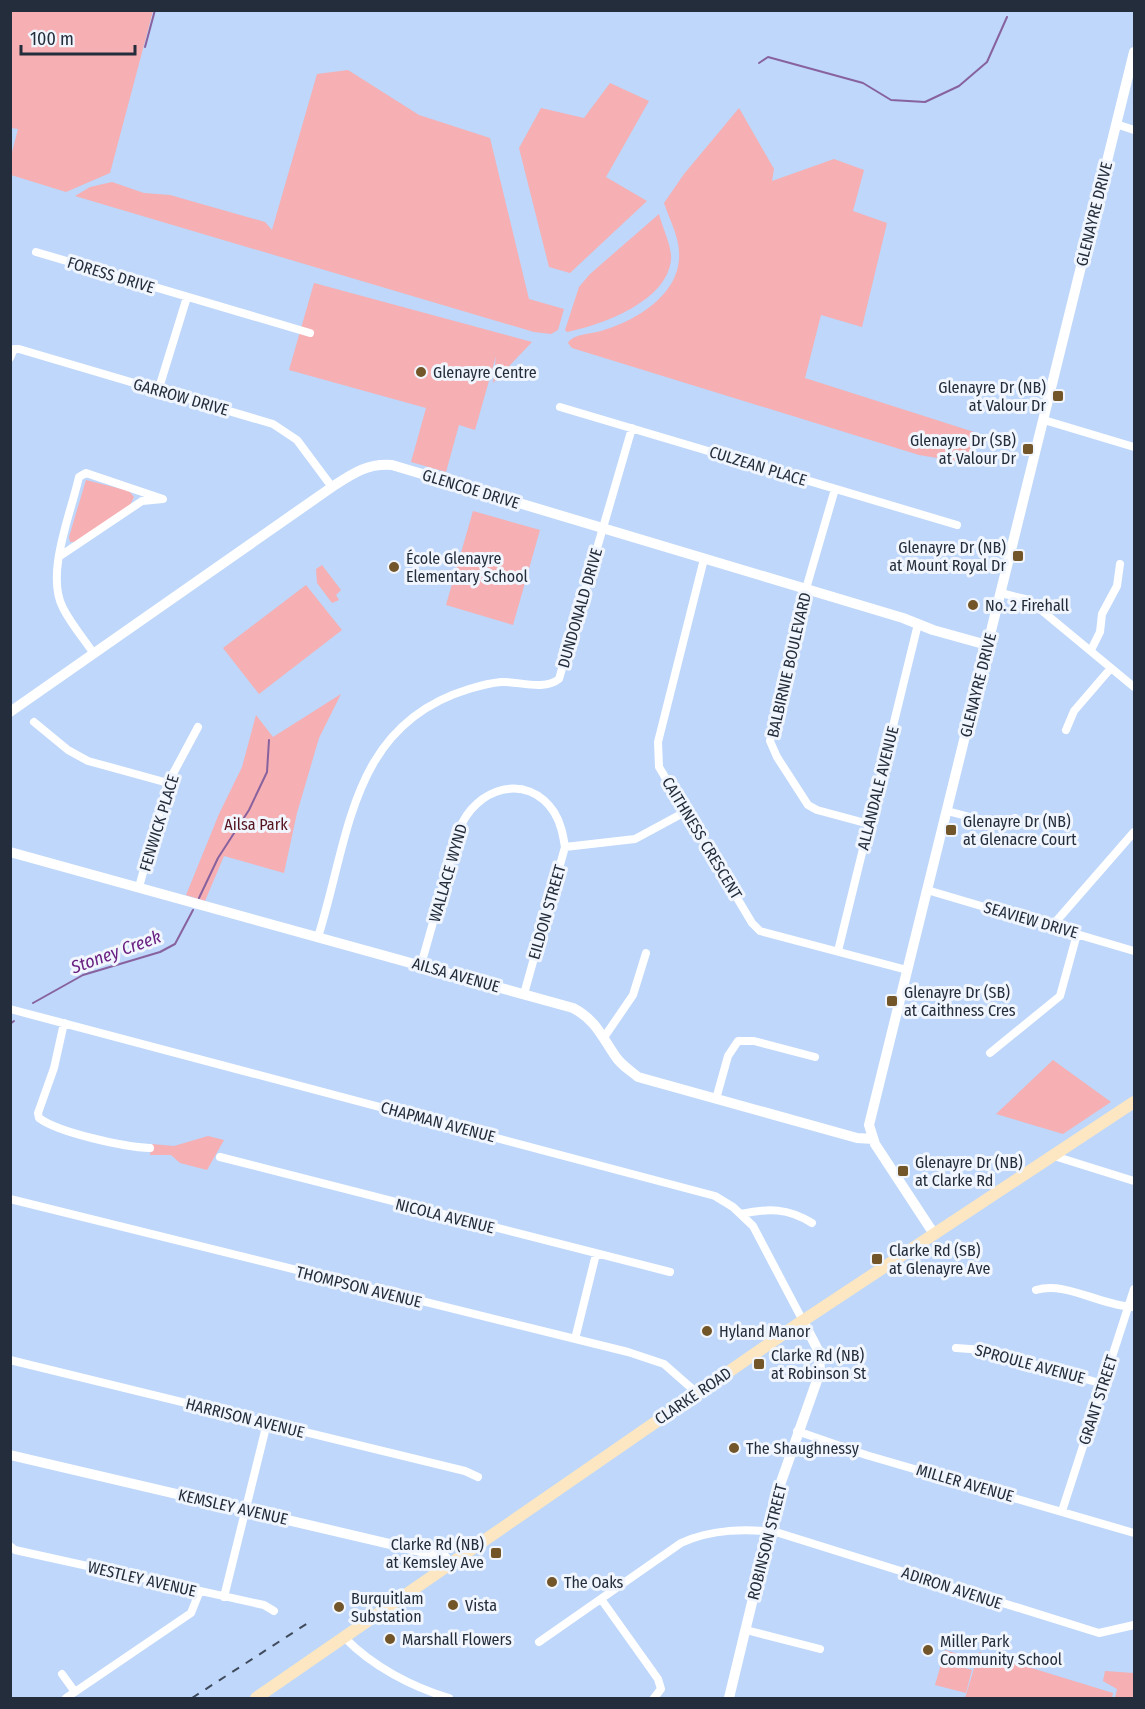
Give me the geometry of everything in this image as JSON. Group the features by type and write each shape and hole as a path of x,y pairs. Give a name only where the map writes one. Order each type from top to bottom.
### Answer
{"main road":[{"name":"CLARKE ROAD","path":"256,1698 803,1320 1134,1102"}],"street":[{"name":"GLENAYRE DRIVE","path":"873,1139 869,1125 1134,52"},
{"path":"1116,124 1134,130"},
{"name":"FORESS DRIVE","path":"36,252 310,333"},
{"path":"158,391 187,297"},
{"name":"GARROW DRIVE","path":"10,358 14,349 19,349 273,424 297,440 332,487"},
{"name":"CULZEAN PLACE","path":"560,407 957,525"},
{"path":"1044,420 1134,447"},
{"name":"DUNDONALD DRIVE","path":"318,937 364,777 383,745 419,711 457,692 500,682 545,685 559,679 632,428"},
{"name":"GLENCOE DRIVE","path":"10,712 332,487 371,465 392,465 987,645"},
{"path":"60,556 142,501 163,499 141,489 82,474 60,556 56,581 63,608 94,654"},
{"name":"BALBIRNIE BOULEVARD","path":"835,489 771,732 771,745 808,805 817,810 869,824"},
{"name":"CAITHNESS CRESCENT","path":"704,559 657,752 659,767 752,923 760,931 907,970"},
{"path":"1091,650 1100,632 1102,614 1117,586 1120,564"},
{"path":"1001,592 1029,600 1134,687"},
{"name":"ALLANDALE AVENUE","path":"838,951 918,624"},
{"path":"1066,730 1074,711 1112,668"},
{"path":"34,722 68,750 88,761 168,783"},
{"name":"FENWICK PLACE","path":"139,887 168,783 198,727"},
{"name":"WALLACE WYND","path":"421,965 459,830 464,817 482,797 506,789 518,790 543,800 554,811 562,828 565,848"},
{"path":"947,811 997,824 1014,818"},
{"name":"EILDON STREET","path":"524,994 565,848 635,839 685,812"},
{"path":"1052,926 1134,832"},
{"name":"AILSA AVENUE","path":"10,852 573,1008 586,1014 605,1036 617,1059 638,1077 857,1138 873,1139"},
{"name":"SEAVIEW DRIVE","path":"927,890 1134,951"},
{"path":"990,1053 1060,996 1077,934"},
{"path":"605,1036 633,995 646,953"},
{"name":"CHAPMAN AVENUE","path":"10,1009 703,1192 724,1201 753,1226 803,1320"},
{"path":"64,1023 54,1068 38,1113 39,1118 53,1126 121,1144 150,1148"},
{"path":"716,1100 729,1056 738,1041 754,1041 815,1057"},
{"path":"873,1139 933,1234"},
{"path":"1054,1156 1134,1181"},
{"name":"NICOLA AVENUE","path":"220,1158 670,1272"},
{"name":"THOMPSON AVENUE","path":"10,1199 575,1339 664,1364 697,1393"},
{"path":"741,1214 766,1208 801,1216 812,1223"},
{"path":"575,1339 596,1254"},
{"path":"1035,1290 1049,1286 1119,1306 1132,1307"},
{"name":"GRANT STREET","path":"1062,1511 1102,1384 1132,1307 1134,1289"},
{"name":"ROBINSON STREET","path":"729,1698 797,1431 818,1378 819,1352 803,1320"},
{"name":"SPROULE AVENUE","path":"956,1348 984,1350 1102,1384"},
{"name":"HARRISON AVENUE","path":"10,1360 465,1471 478,1477"},
{"path":"224,1597 267,1423"},
{"name":"MILLER AVENUE","path":"797,1431 866,1455 1134,1533"},
{"name":"KEMSLEY AVENUE","path":"10,1455 445,1557 450,1565"},
{"name":"ADIRON AVENUE","path":"539,1642 690,1539 728,1532 770,1532 1099,1633 1134,1625"},
{"name":"WESTLEY AVENUE","path":"10,1546 15,1550 199,1593 264,1605 274,1611"},
{"path":"66,1698 190,1613 199,1593"},
{"path":"600,1599 658,1679 661,1689 654,1698"},
{"path":"746,1630 820,1649"},
{"path":"345,1638 364,1657 426,1695 449,1698"},
{"path":"62,1674 75,1692"}],"green space":[{"path":"10,11 153,11 110,173 66,192 11,175 11,156 18,129 11,128"},
{"path":"348,70 419,115 490,138 529,299 564,309 558,330 551,334 534,332 75,196 90,187 112,182 144,193 170,195 265,222 272,230 317,74"},
{"path":"610,83 649,101 606,177 647,201 570,273 549,267 519,148 541,108 584,118"},
{"path":"739,108 774,169 772,181 834,159 864,170 853,211 887,223 862,327 821,315 805,378 974,432 968,463 919,455 572,348 568,343 577,337 625,322 653,305 664,294 673,281 678,267 679,246 664,203 684,174"},
{"path":"659,214 671,259 667,274 658,287 631,309 598,324 567,332 565,330 579,287 590,274"},
{"path":"314,283 532,342 493,383 496,356 475,430 459,425 446,472 411,462 426,408 289,370"},
{"path":"86,480 129,491 134,497 130,505 75,542 70,542 69,537"},
{"path":"473,511 540,530 513,625 446,605"},
{"path":"322,565 341,590 336,595 339,600 332,603 317,583 316,569"},
{"path":"306,585 342,630 259,694 223,648"},
{"name":"Ailsa Park","path":"341,694 319,738 297,813 284,873 224,856 205,901 186,895 219,814 242,767 256,715 273,737"},
{"path":"1053,1060 1111,1102 1063,1134 996,1114"},
{"path":"208,1136 224,1140 207,1170 180,1163 171,1155 150,1155 152,1144 174,1146"},
{"path":"945,1650 958,1654 955,1665 972,1670 966,1693 935,1685"},
{"path":"979,1652 1113,1693 1112,1698 965,1698"},
{"path":"1105,1671 1134,1673 1134,1698 1115,1698 1117,1689 1103,1681"}],"waterway":[{"path":"145,47 155,10"},
{"path":"759,63 768,57 863,83 891,100 925,102 959,86 987,62 1007,17"},
{"name":"Stoney Creek","path":"199,898 218,858 249,810 267,772 269,740"},
{"name":"Stoney Creek","path":"33,1003 83,975 160,952 175,944 193,910"},
{"name":"Stoney Creek","path":"10,1024 14,1021"}],"railway":[{"path":"192,1698 311,1621"}],"place":[{"name":"Glenayre Centre","path":"421,372"},
{"name":"Glenayre Dr (NB) at Valour Dr","path":"1058,396"},
{"name":"Glenayre Dr (SB) at Valour Dr","path":"1028,449"},
{"name":"Glenayre Dr (NB) at Mount Royal Dr","path":"1018,556"},
{"name":"École Glenayre Elementary School","path":"394,567"},
{"name":"No. 2 Firehall","path":"973,605"},
{"name":"Glenayre Dr (NB) at Glenacre Court","path":"951,830"},
{"name":"Glenayre Dr (SB) at Caithness Cres","path":"892,1001"},
{"name":"Glenayre Dr (NB) at Clarke Rd","path":"903,1171"},
{"name":"Clarke Rd (SB) at Glenayre Ave","path":"877,1259"},
{"name":"Hyland Manor","path":"707,1331"},
{"name":"Clarke Rd (NB) at Robinson St","path":"759,1364"},
{"name":"The Shaughnessy","path":"734,1448"},
{"name":"Clarke Rd (NB) at Kemsley Ave","path":"496,1553"},
{"name":"The Oaks","path":"552,1582"},
{"name":"Vista","path":"453,1605"},
{"name":"Burquitlam Substation","path":"339,1607"},
{"name":"Marshall Flowers","path":"390,1639"},
{"name":"Miller Park Community School","path":"928,1650"}]}
